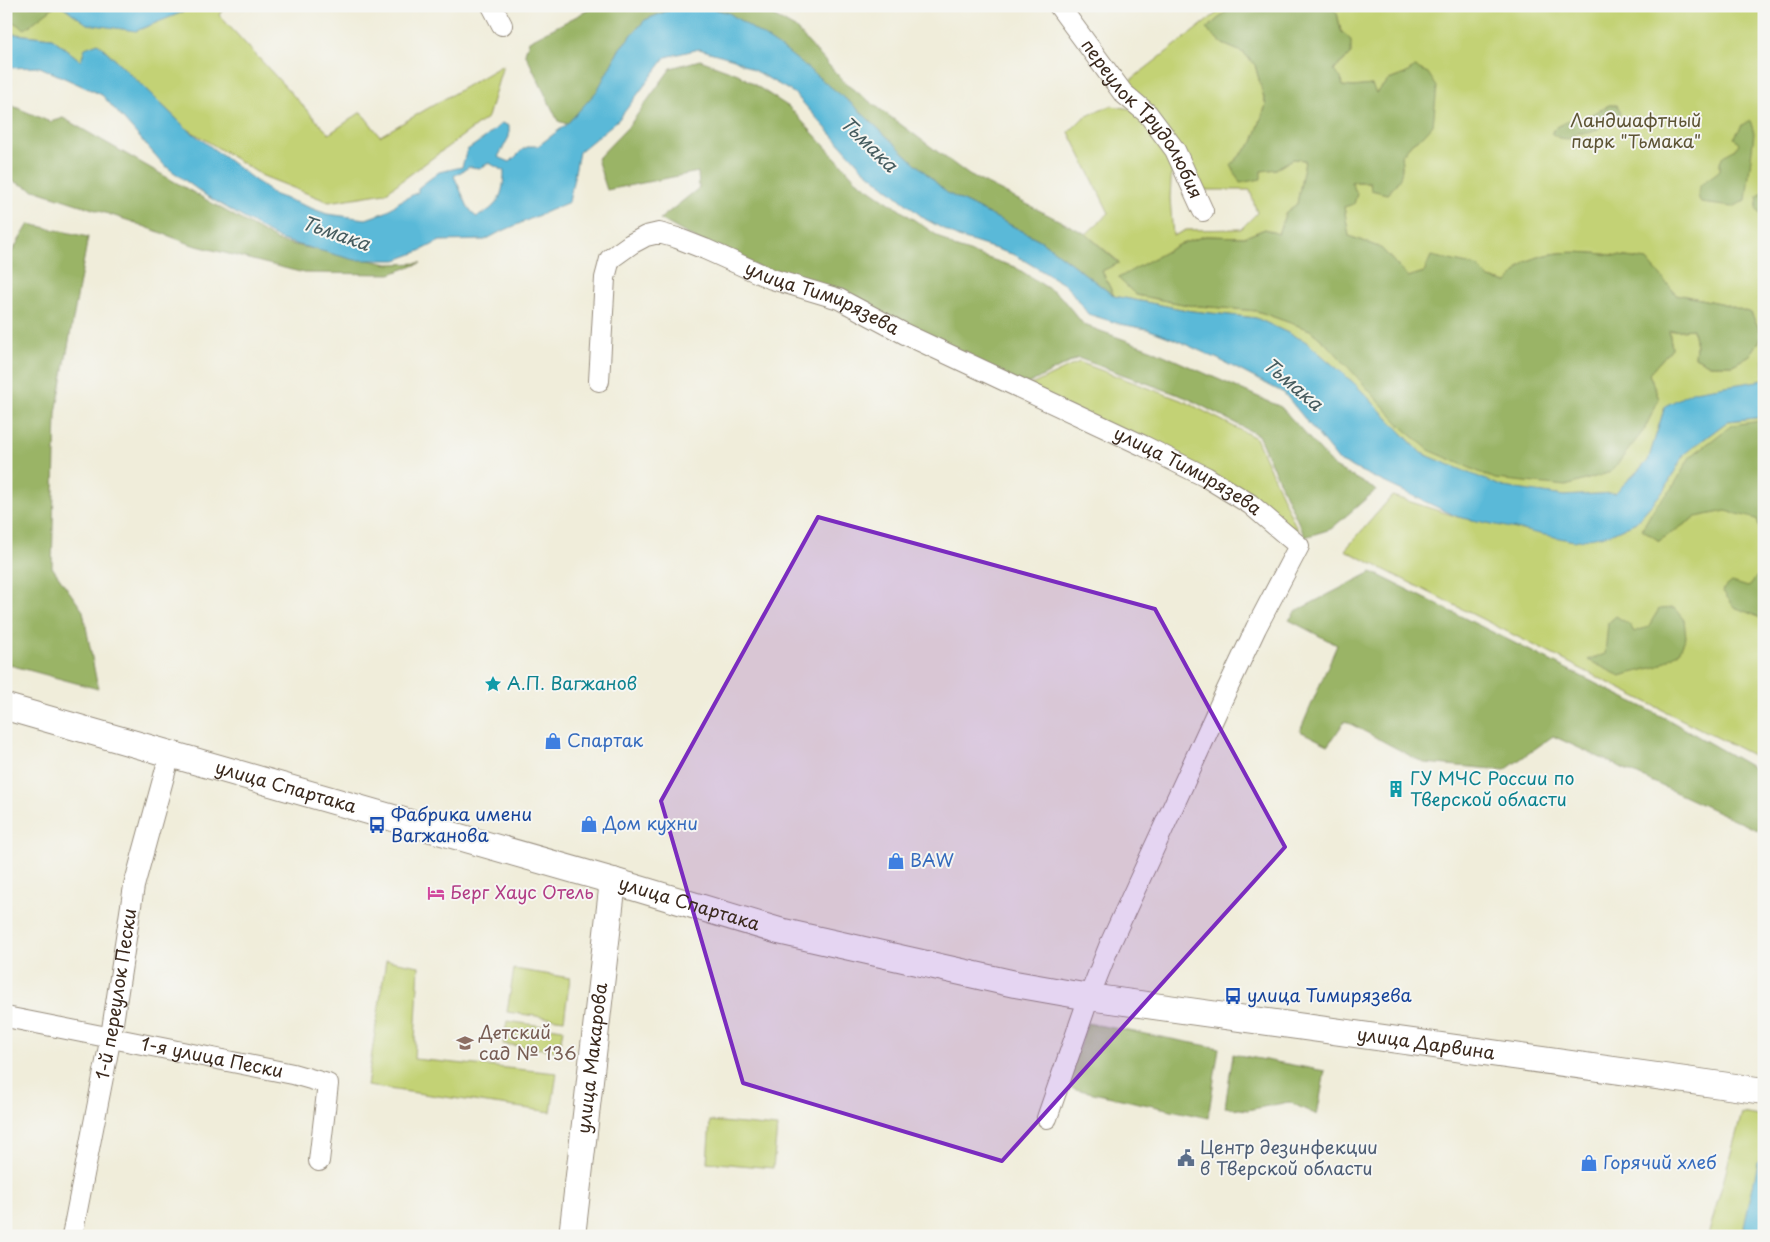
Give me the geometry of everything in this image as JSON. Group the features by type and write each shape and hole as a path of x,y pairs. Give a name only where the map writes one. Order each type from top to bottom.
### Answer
{"main road":[{"name":"улица Спартака","path":"6,707 613,881 779,931 1015,984 1089,997"},
{"name":"улица Макарова","path":"572,1236 613,881"},
{"name":"улица Дарвина","path":"1089,997 1764,1091"}],"street":[{"path":"492,6 502,25"},
{"name":"переулок Трудолюбия","path":"1059,6 1122,93 1148,114 1175,150 1203,211"},
{"name":"улица Тимирязева","path":"599,381 605,278 610,259 646,236 659,233 705,249 772,279 838,299 914,338 1144,446 1206,477 1250,504 1299,546 1222,698 1110,944 1089,997 1047,1118"},
{"name":"1-й переулок Пески","path":"72,1236 111,1036 134,886 170,754"},
{"name":"1-я улица Пески","path":"6,1017 111,1036 292,1074 328,1084 319,1161"}],"highlighted area":[{"path":"818,517 1155,609 1285,847 1002,1161 743,1083 661,801"}],"green space":[{"path":"6,6 226,6 219,15 329,134 361,112 380,136 503,65 488,117 385,193 329,202 263,176 186,128 98,43 81,61 52,38 6,33"},
{"path":"6,6 55,6 25,29 6,18"},
{"path":"596,6 679,6 645,20 620,48 598,91 567,124 558,121 525,53 529,41"},
{"path":"704,6 755,6 795,28 846,84 969,175 1086,234 1119,263 1102,271 1114,296 1040,240 947,193 852,104 729,13"},
{"name":"Ландшафтный парк \"Тьмака\"","path":"1226,6 1233,6 1206,29 1223,44 1244,53 1255,65 1266,105 1253,142 1231,165 1261,171 1276,169 1293,159 1306,160 1297,204 1286,212 1278,234 1265,229 1245,237 1205,236 1178,245 1119,278 1136,295 1188,305 1257,311 1310,330 1330,347 1659,399 1649,374 1672,348 1669,331 1693,329 1696,346 1695,357 1710,365 1733,365 1750,355 1763,336 1751,313 1724,304 1676,294 1646,260 1602,254 1556,253 1528,261 1519,268 1507,283 1489,278 1477,266 1424,272 1408,277 1381,248 1349,236 1344,207 1350,182 1370,182 1372,190 1388,194 1400,177 1402,168 1401,156 1412,143 1424,135 1415,67 1405,74 1389,80 1375,93 1372,85 1341,86 1333,71 1351,54 1341,31 1337,13 1330,6 1764,6 1764,380 1732,386 1665,406 1648,461 1615,493 1564,496 1503,488 1421,453 1355,384 1305,341 1256,318 1192,311 1114,296 1102,271 1119,262 1086,234 1109,213 1069,132 1083,118 1112,106 1131,109 1145,121 1172,164 1170,198 1173,236 1186,230 1241,229 1257,213 1250,190 1204,190 1146,104 1128,82"},
{"path":"1233,6 1330,6 1337,13 1341,31 1351,40 1351,54 1333,70 1341,78 1342,86 1372,85 1376,93 1389,80 1405,74 1415,67 1428,73 1437,87 1433,125 1424,135 1412,143 1401,156 1402,168 1400,177 1387,194 1371,190 1370,182 1351,182 1357,194 1354,204 1344,207 1349,236 1381,248 1408,277 1424,272 1431,256 1477,266 1489,278 1507,283 1519,268 1528,261 1556,253 1602,254 1647,260 1676,294 1724,304 1751,313 1763,336 1750,355 1733,365 1710,365 1695,357 1696,346 1693,329 1669,331 1672,348 1649,374 1659,399 1644,430 1611,472 1566,486 1495,479 1429,450 1402,427 1330,347 1310,330 1257,311 1188,305 1136,295 1118,278 1178,245 1205,236 1245,237 1265,229 1278,234 1286,212 1297,204 1305,160 1293,159 1276,169 1261,171 1261,179 1240,183 1231,165 1253,142 1266,105 1255,65 1244,53 1223,44 1206,29"},
{"path":"700,60 738,74 789,107 856,180 954,247 1015,267 1060,296 1084,325 1150,349 1281,407 1335,467 1376,490 1331,529 1305,537 1258,435 1187,398 1078,358 1024,386 705,244 660,219 699,188 698,172 607,190 597,159 629,126 671,68"},
{"path":"6,103 50,122 63,118 280,242 388,264 421,263 390,274 304,273 193,245 130,221 34,190 6,178"},
{"path":"1609,105 1617,105 1620,111 1619,119 1601,125 1597,130 1589,133 1578,133 1568,139 1559,138 1551,133 1557,127 1570,120 1582,120"},
{"path":"1750,120 1754,133 1746,200 1733,207 1701,203 1698,191 1700,187 1720,170 1723,156 1736,149 1739,143 1734,138 1742,125"},
{"path":"1764,191 1764,219 1756,209 1758,196"},
{"path":"29,224 88,237 56,413 52,567 83,611 98,689 6,664 6,261"},
{"path":"1079,362 1186,402 1256,438 1298,531 1216,477 1027,387"},
{"path":"1764,417 1764,761 1345,550 1392,496 1458,517 1610,534 1636,522 1665,489 1684,454 1728,421"},
{"path":"1764,422 1764,537 1761,535 1757,519 1726,511 1696,517 1659,541 1642,529 1656,505 1672,489 1690,457 1732,425"},
{"path":"1764,568 1764,622 1759,617 1734,607 1722,590 1732,582 1748,587"},
{"path":"1372,572 1669,720 1764,774 1764,833 1553,736 1505,770 1424,763 1345,721 1328,745 1300,731 1337,645 1289,620 1296,611"},
{"path":"1674,608 1684,620 1686,637 1679,652 1659,666 1620,676 1588,660 1605,654 1608,623 1616,616 1630,625 1634,632 1648,627 1659,609"},
{"path":"386,960 419,966 414,1059 557,1073 551,1112 367,1086"},
{"path":"514,969 570,978 564,1020 507,1012"},
{"path":"507,1021 563,1029 559,1051 503,1044"},
{"path":"1087,1023 1219,1048 1208,1118 1066,1087"},
{"path":"1233,1054 1325,1071 1317,1115 1289,1102 1247,1110 1225,1107"},
{"path":"1742,1113 1764,1117 1764,1236 1708,1236"},
{"path":"710,1121 777,1127 773,1168 707,1162"}],"water":[{"path":"62,6 185,6 183,12 136,31 87,24"},
{"name":"Тьмака","path":"679,6 704,6 729,13 786,51 852,104 947,193 1040,240 1114,296 1192,311 1256,318 1305,341 1355,384 1421,453 1503,487 1564,496 1615,493 1648,461 1665,406 1694,391 1764,380 1764,417 1728,421 1684,454 1665,489 1636,522 1610,534 1574,541 1458,517 1339,461 1284,393 1174,339 1147,329 1120,324 1088,314 1067,286 1015,255 958,237 925,219 862,168 794,93 734,59 699,49 666,57 619,119 579,152 569,202 485,240 440,241 396,260 355,260 281,240 205,195 164,165 102,95 40,67 6,68 6,33 52,38 81,61 85,48 98,43 186,128 273,194 327,214 366,219 386,212 399,202 418,192 418,188 439,172 462,167 467,150 502,123 509,126 509,137 498,157 510,162 523,149 530,146 538,146 567,124 597,91 620,48 645,20","holes":["489,163 504,171 503,187 495,205 476,217 468,207 454,176 469,167 480,168"]},
{"path":"1764,1158 1764,1236 1742,1236 1758,1163"}],"place":[{"name":"А.П. Вагжанов","path":"493,684"},
{"name":"Спартак","path":"553,741"},
{"name":"ГУ МЧС России по Тверской области","path":"1396,789"},
{"name":"Дом кухни","path":"589,824"},
{"name":"Фабрика имени Вагжанова","path":"377,825"},
{"name":"BAW","path":"896,861"},
{"name":"Берг Хаус Отель","path":"436,893"},
{"name":"улица Тимирязева","path":"1233,996"},
{"name":"Детский сад № 136","path":"465,1043"},
{"name":"Центр дезинфекции в Тверской области","path":"1186,1158"},
{"name":"Горячий хлеб","path":"1589,1163"}]}
